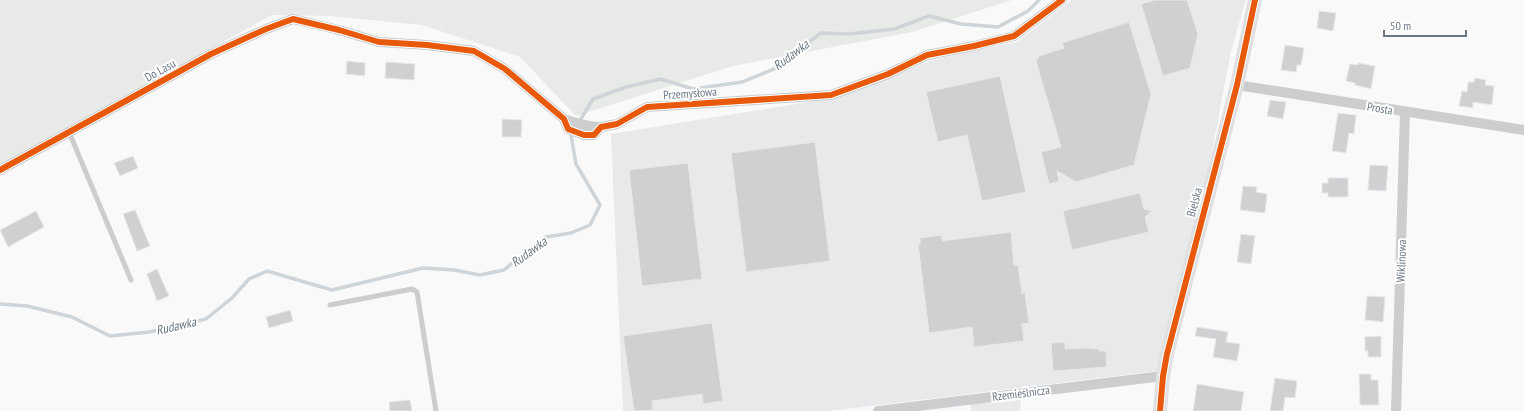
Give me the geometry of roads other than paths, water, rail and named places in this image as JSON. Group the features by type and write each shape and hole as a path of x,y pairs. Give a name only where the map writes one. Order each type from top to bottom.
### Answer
{"street":[{"name":"Przemysłowa","path":"339,30 379,42 428,45 474,52 505,69 564,119 591,127 601,127 617,124 647,107 831,95 888,74 927,55 974,46 1014,36 1062,0"},
{"name":"Bielska","path":"1160,411 1163,376 1167,354 1237,85 1256,0"},
{"name":"Do Lasu","path":"0,170 211,54 266,29 293,19 339,30"},
{"name":"Prosta","path":"1237,85 1524,130"},
{"name":"Wiklinowa","path":"1396,411 1405,112"},
{"name":"Przemysłowa","path":"564,119 568,129 584,135 594,135 601,127"},
{"name":"Rzemieślnicza","path":"878,411 1163,376"}],"lane":[{"path":"69,132 132,280"},
{"path":"330,305 412,289 417,292 436,411"}],"waterway":[{"name":"Rudawka","path":"579,122 593,99 626,87 661,79 693,89 742,82 774,69 821,33 849,34 894,29 929,16 961,24 998,27 1028,11 1039,0"},
{"name":"Rudawka","path":"0,304 27,306 72,317 110,336 149,332 206,319 232,298 249,279 267,271 332,290 423,268 454,270 480,275 504,270 546,237 571,233 590,225 600,205 576,164 571,135 573,133"}]}
